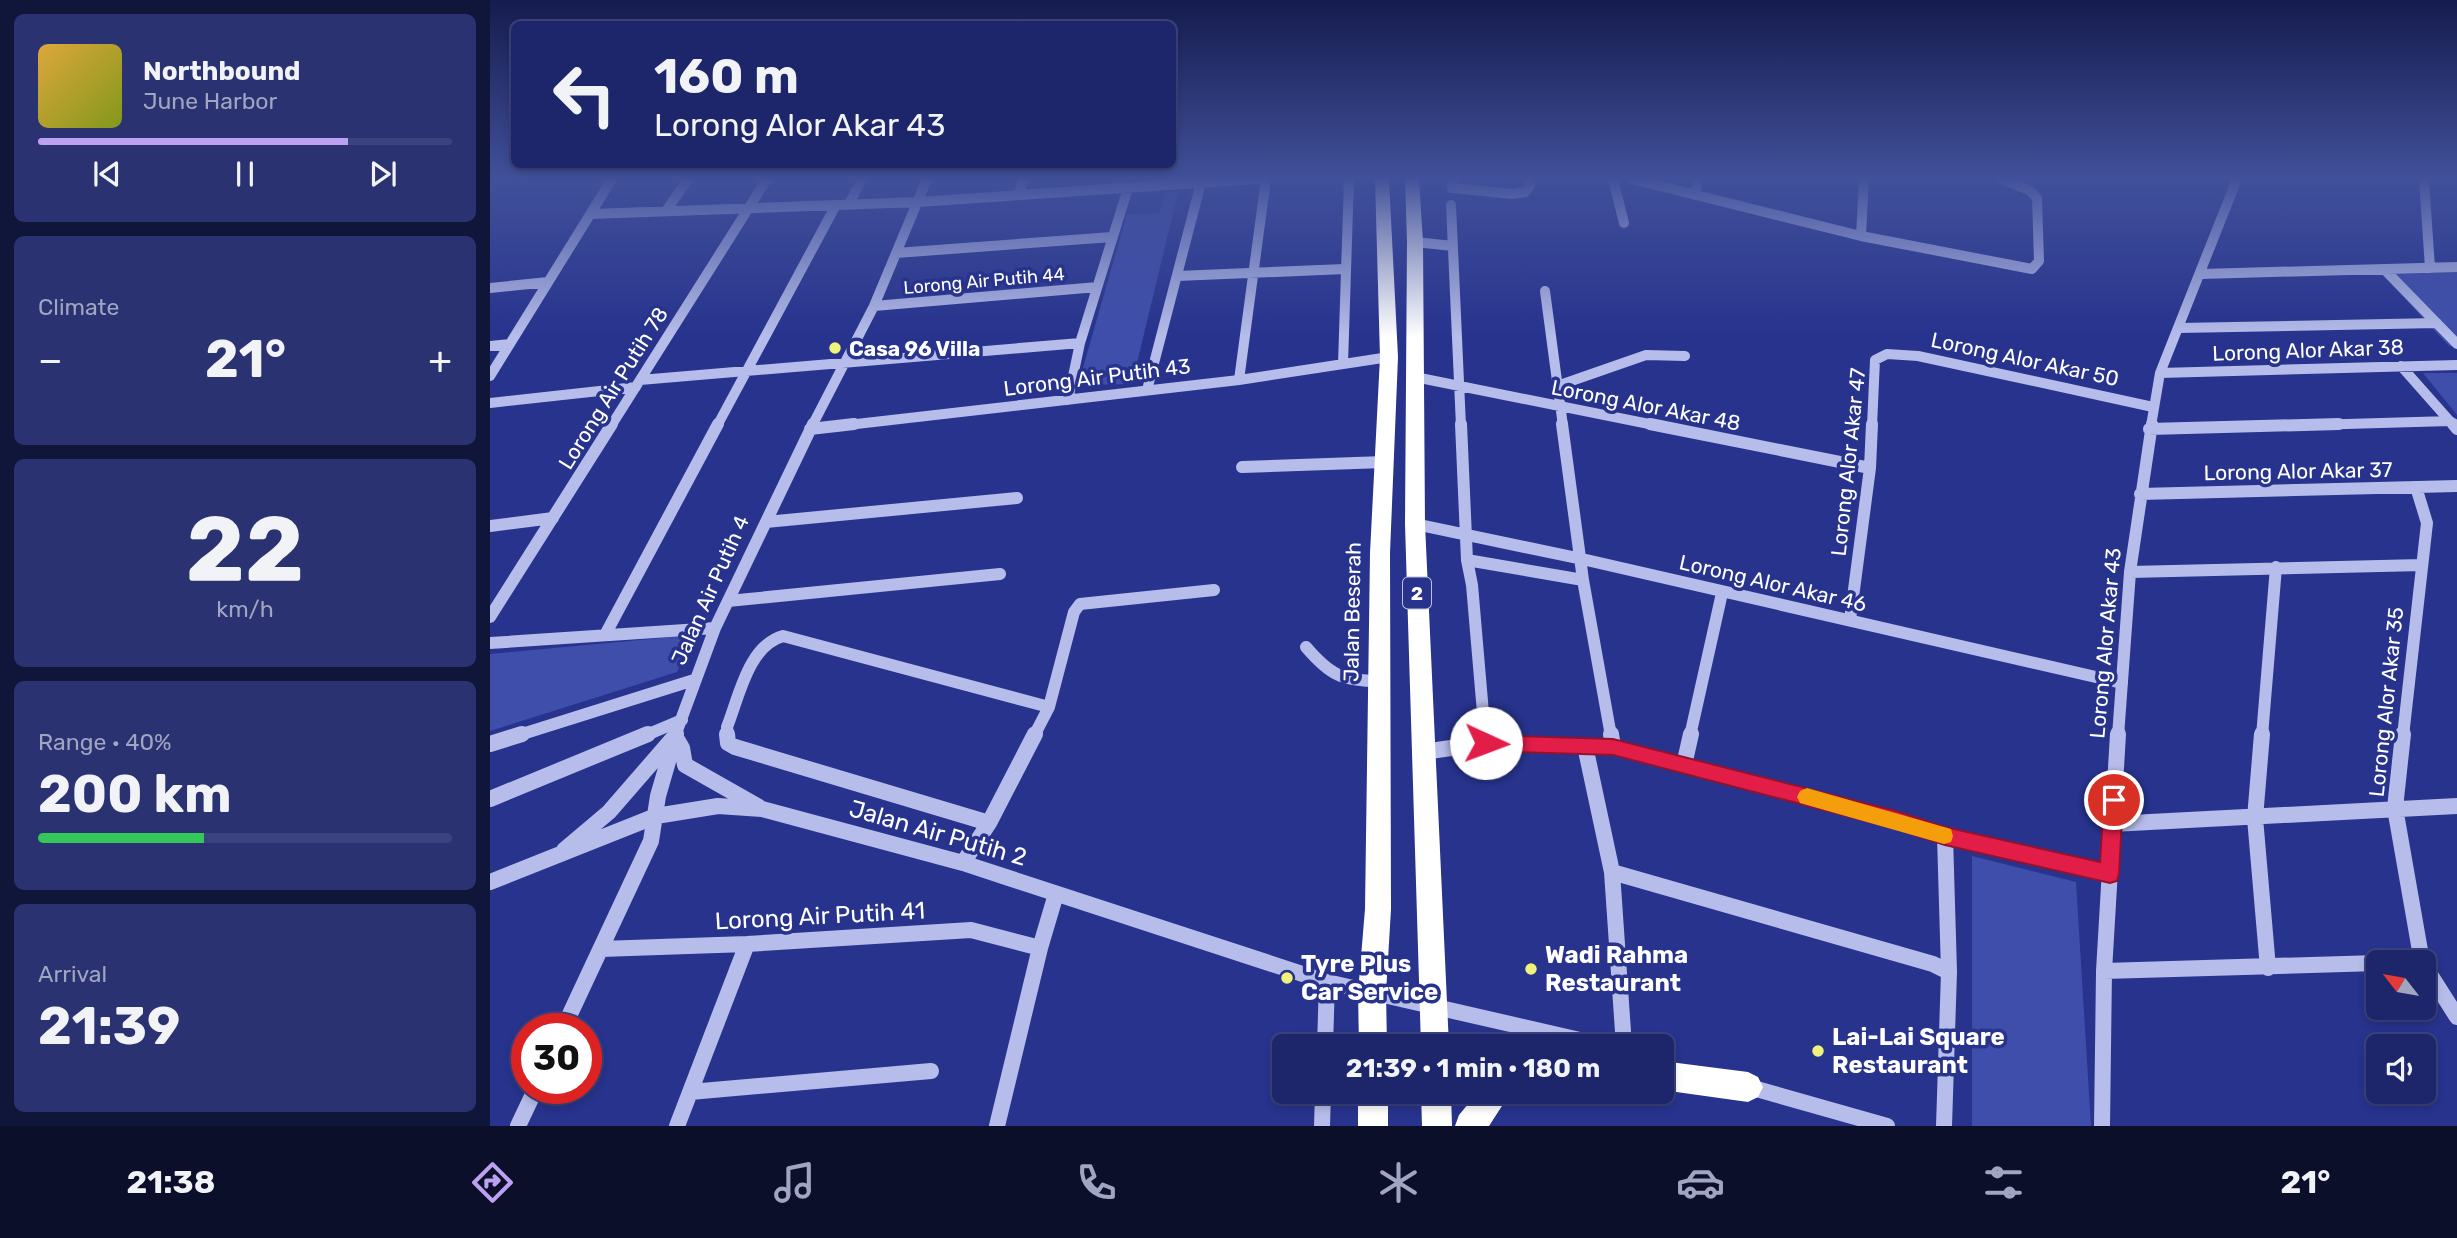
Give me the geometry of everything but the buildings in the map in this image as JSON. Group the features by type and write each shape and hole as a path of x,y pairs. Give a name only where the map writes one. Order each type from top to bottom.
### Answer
{"highway":[{"name":"Jalan Beserah","path":"1373,1034 1372,993 1378,909 1380,553 1389,357 1384,232"},
{"name":"2","path":"1415,232 1415,524 1434,1034"},
{"path":"1674,1077 1748,1087"},
{"path":"1373,1104 1373,1126"},
{"path":"1436,1104 1437,1126"},
{"path":"1470,1126 1487,1104"}],"street":[{"path":"490,376 580,232"},
{"name":"Lorong Air Putih 78","path":"490,617 734,232"},
{"path":"605,635 744,371 821,232"},
{"name":"Jalan Air Putih 4","path":"571,1013 651,841 658,796 675,736 715,628 810,429 874,306 905,232"},
{"path":"1068,400 1080,343 1114,232"},
{"path":"1147,390 1189,232"},
{"path":"1239,380 1259,232"},
{"path":"1343,364 1347,232"},
{"path":"1452,232 1466,535 1486,743"},
{"path":"1843,232 2032,269 2039,261 2038,232"},
{"path":"1861,232 1861,236"},
{"name":"Lorong Alor Akar 43","path":"2102,1126 2104,971 2130,572 2149,429 2160,373 2201,274 2215,232"},
{"path":"2428,232 2430,268"},
{"path":"896,253 1112,237"},
{"path":"1415,242 1453,246"},
{"path":"2201,274 2457,267"},
{"path":"1177,276 1345,269"},
{"path":"2384,269 2457,344"},
{"path":"490,288 548,282"},
{"name":"Lorong Air Putih 44","path":"874,306 1097,287"},
{"path":"1545,291 1583,580 1613,747"},
{"path":"2178,328 2437,323"},
{"path":"490,403 744,371 1080,343"},
{"path":"490,346 510,344"},
{"name":"Lorong Alor Akar 50","path":"1887,354 1918,356 2154,407"},
{"name":"Lorong Alor Akar 47","path":"1850,621 1870,468 1875,360 1887,354"},
{"path":"1557,386 1646,355 1685,356"},
{"name":"Lorong Air Putih 43","path":"810,429 1239,380 1389,357"},
{"name":"Lorong Alor Akar 38","path":"2160,373 2457,365"},
{"path":"2401,366 2454,425"},
{"name":"Lorong Alor Akar 48","path":"1415,377 1559,408 1870,468"},
{"path":"2149,429 2454,425"},
{"path":"1242,467 1384,462"},
{"name":"Lorong Alor Akar 37","path":"2140,494 2457,486"},
{"name":"Lorong Alor Akar 35","path":"2416,487 2427,523 2395,808 2421,950"},
{"path":"765,522 1017,498"},
{"path":"490,526 553,518"},
{"name":"Lorong Alor Akar 46","path":"1415,524 1581,559 2122,683"},
{"path":"1468,560 1583,580"},
{"path":"2130,572 2422,565"},
{"path":"2268,968 2255,818 2276,568"},
{"path":"728,601 1000,574"},
{"path":"963,863 989,824 1049,707 1074,612 1080,604 1214,590"},
{"path":"1684,765 1722,593"},
{"path":"490,643 715,628"},
{"path":"989,824 728,743 727,727 757,654 772,639 783,636 1049,707"},
{"path":"1306,647 1327,673 1348,682 1379,681"},
{"path":"490,744 694,680"},
{"path":"490,799 682,720"},
{"path":"553,859 609,812 675,736 682,748 685,765 762,809"},
{"path":"1423,752 1486,743 1613,747 1896,820 1945,836 2110,874"},
{"path":"1586,747 1612,872 1623,1034"},
{"name":"Jalan Air Putih 2","path":"490,881 553,859 656,816 718,806 762,809 963,863 1327,982 1554,1034"},
{"path":"2112,824 2457,806"},
{"path":"1944,1126 1949,972 1945,836"},
{"path":"1612,872 1933,964 1949,972"},
{"path":"997,1126 1040,948 1056,894"},
{"name":"Lorong Air Putih 41","path":"601,949 747,944 971,930 1040,948"},
{"path":"677,1126 747,944"},
{"path":"2104,971 2366,964"},
{"path":"1325,1034 1327,982"},
{"name":"Lorong Alor Akar 35","path":"2436,984 2457,1017"},
{"path":"1674,1065 1887,1126"},
{"path":"690,1092 932,1071"},
{"path":"518,1126 528,1104"},
{"path":"1322,1126 1323,1104"}],"shaded area":[{"path":"1122,232 1169,232 1132,384 1078,385"},
{"path":"2457,270 2457,346 2449,346 2380,272"},
{"path":"2423,373 2457,373 2457,415"},
{"path":"694,635 677,672 490,731 490,654"},
{"path":"1972,856 2076,882 2091,1126 1972,1126"}],"slow traffic":[{"path":"1807,797 1896,820 1944,836"}],"place":[{"name":"Casa 96 Villa","path":"835,348"},
{"name":"Wadi Rahma Restaurant","path":"1531,969"},
{"name":"Tyre Plus Car Service","path":"1287,978"},
{"name":"Lai-Lai Square Restaurant","path":"1818,1051"}],"route":[{"path":"1486,743 1613,747 1896,820 1945,836 2110,874 2114,800"}]}
